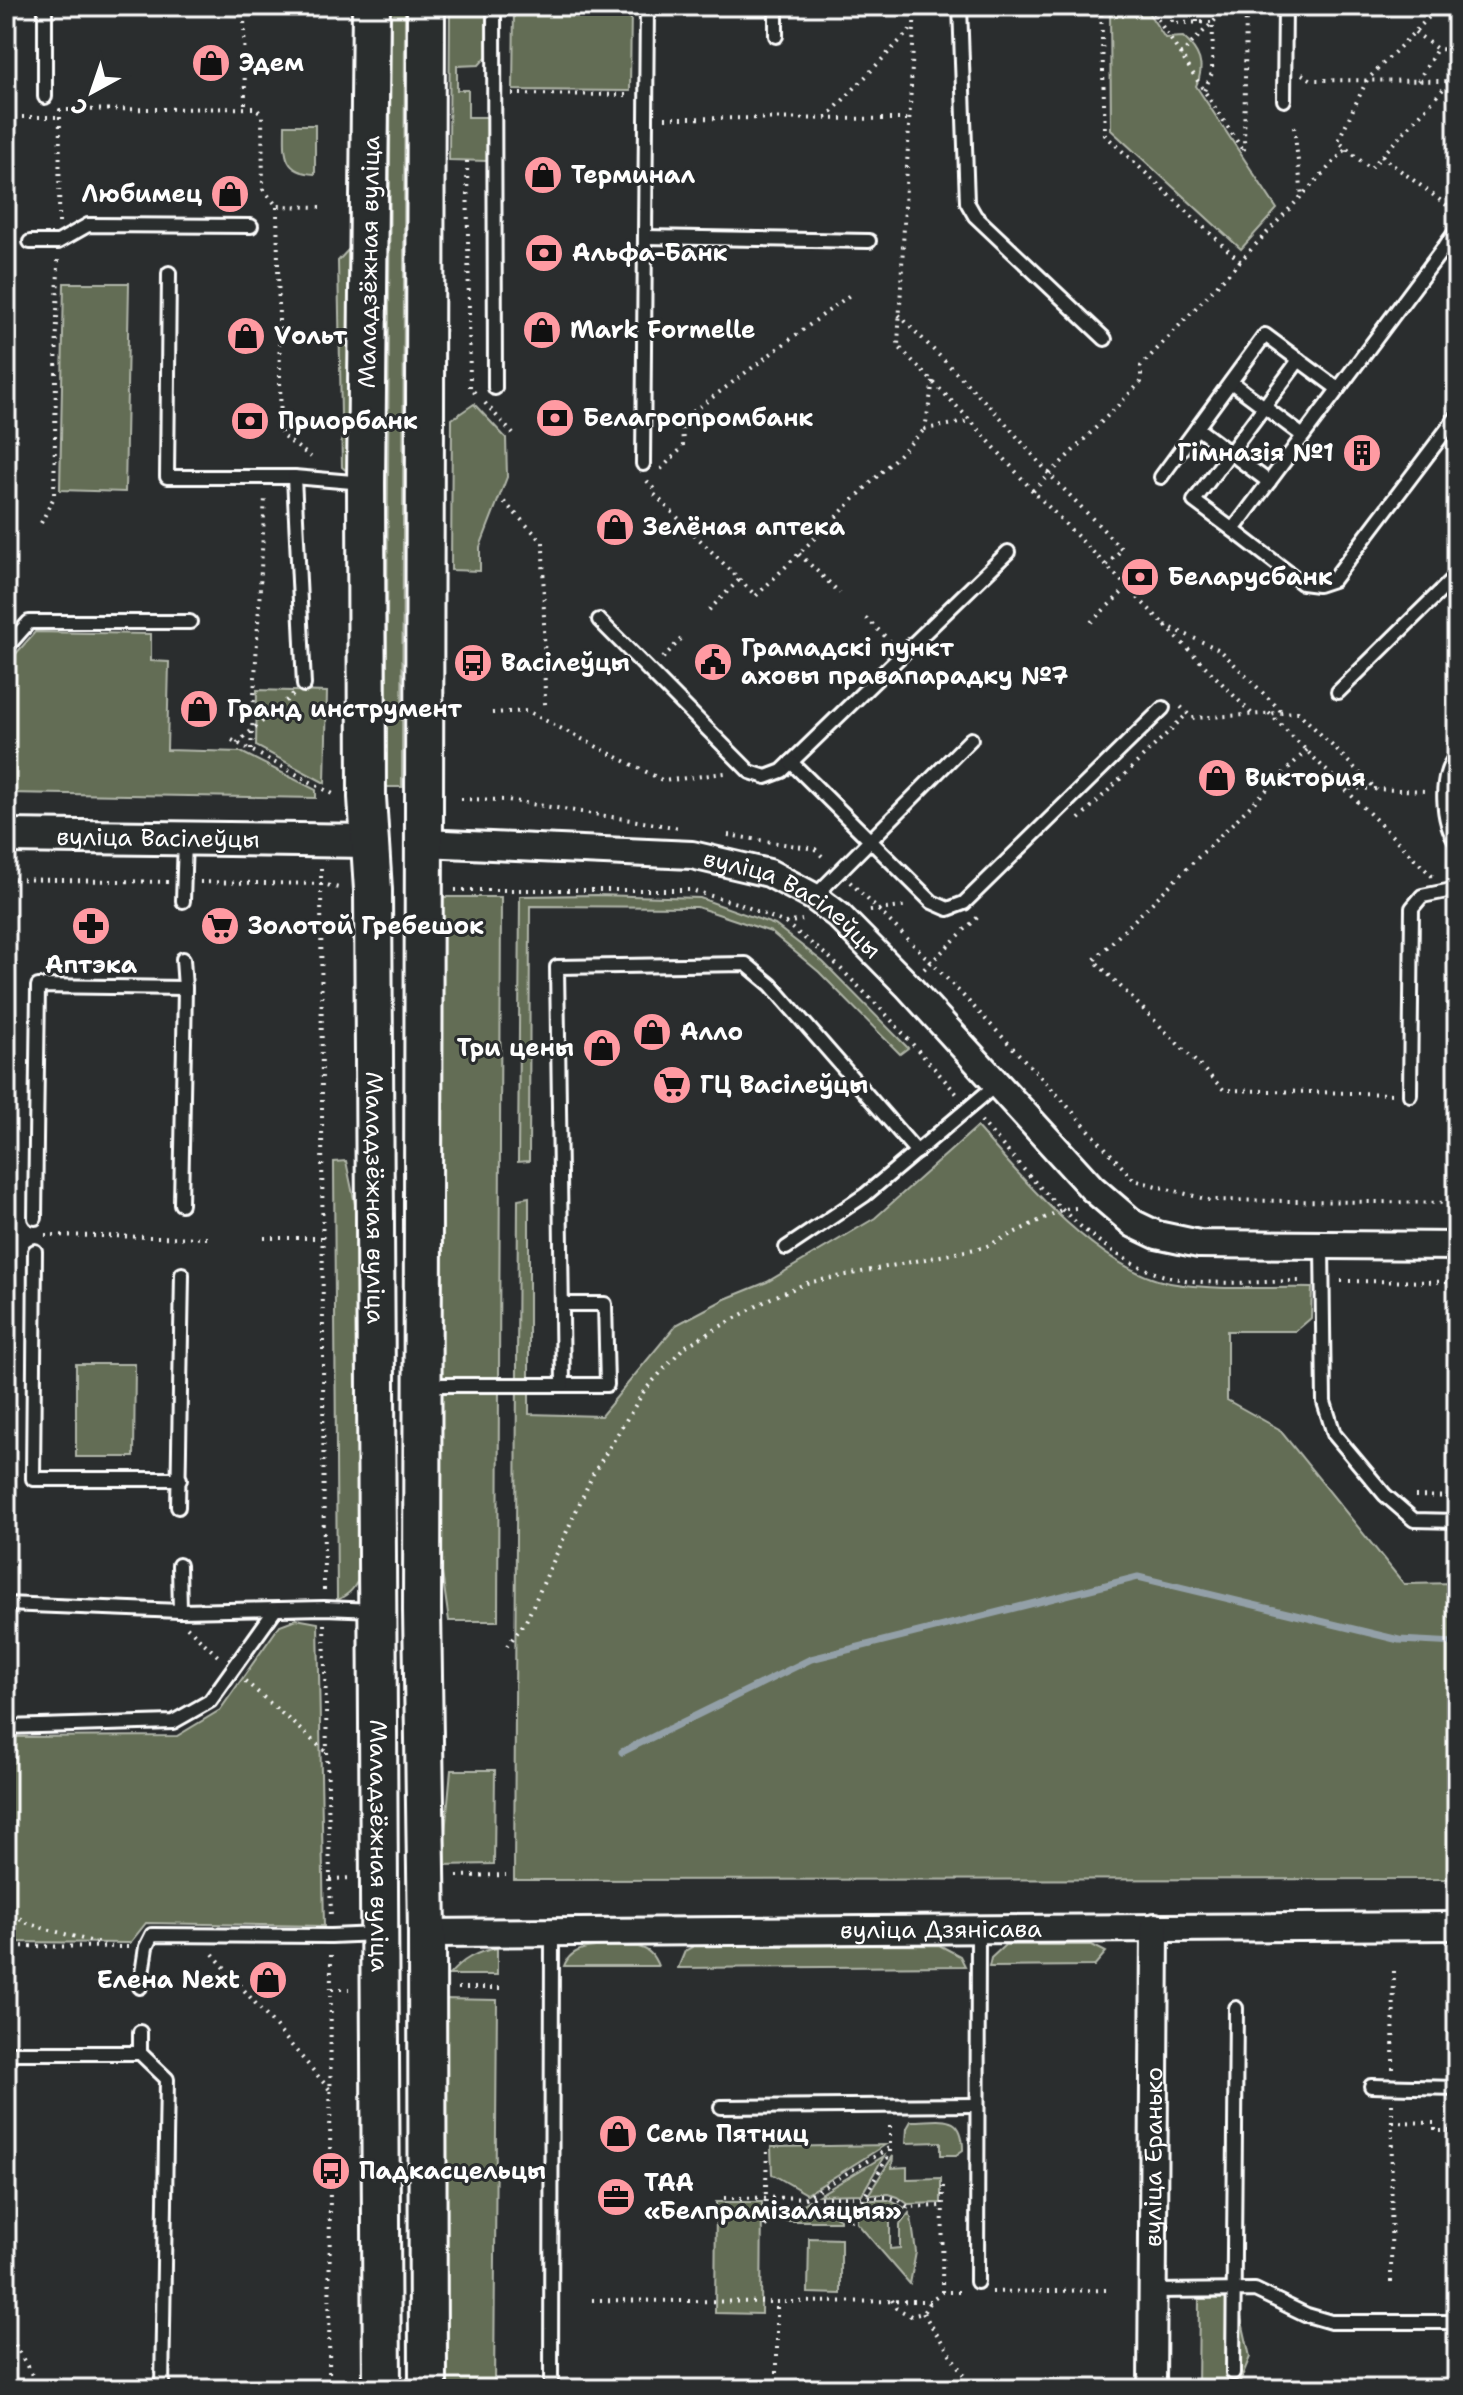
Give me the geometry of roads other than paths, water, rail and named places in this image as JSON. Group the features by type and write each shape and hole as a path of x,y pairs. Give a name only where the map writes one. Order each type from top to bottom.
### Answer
{"main road":[{"name":"Маладзёжная вуліца","path":"371,6 366,483 367,797 374,906 382,2389"},
{"name":"Маладзёжная вуліца","path":"426,6 422,1610 427,1933 428,2389"},
{"name":"вуліца Васілеўцы","path":"370,841 424,843"},
{"path":"377,1610 422,1610"},
{"path":"379,1934 427,1933"}],"street":[{"name":"вуліца Васілеўцы","path":"6,836 370,841"},
{"name":"вуліца Васілеўцы","path":"424,843 692,855 769,873 814,897 838,915 897,975 1111,1206 1134,1224 1157,1235 1199,1244 1457,1246"},
{"name":"вуліца Дзянісава","path":"427,1933 1457,1926"},
{"name":"вуліца Еранько","path":"1152,2389 1155,1927"}],"lane":[{"path":"45,6 45,97"},
{"path":"494,6 495,388"},
{"path":"643,464 647,6"},
{"path":"776,6 776,36"},
{"path":"960,6 967,202 975,216 1105,339"},
{"path":"1284,100 1285,6"},
{"path":"30,242 58,242 88,225 251,226"},
{"path":"1233,530 1457,230"},
{"path":"645,237 869,241"},
{"path":"169,273 167,477 294,477 366,483"},
{"path":"1161,477 1265,335 1338,389"},
{"path":"1299,360 1194,501 1302,583 1318,585 1333,580 1457,416"},
{"path":"1231,382 1303,436"},
{"path":"1197,428 1269,482"},
{"path":"294,477 304,685"},
{"path":"599,620 740,763 750,772 766,777 782,771 1008,552"},
{"path":"1338,692 1457,575"},
{"path":"6,648 29,622 190,622"},
{"path":"791,762 932,902 948,909 956,907 1163,708"},
{"path":"814,897 971,739"},
{"path":"1457,755 1452,760 1445,792 1448,830 1457,843"},
{"path":"183,901 185,837"},
{"path":"1410,1095 1411,915 1416,901 1422,896 1452,890"},
{"path":"181,1204 183,959"},
{"path":"563,1385 557,967 746,964 771,985 917,1152"},
{"path":"35,1218 38,986 185,988"},
{"path":"786,1248 865,1195 997,1084"},
{"path":"1322,1246 1324,1402 1334,1434 1385,1495 1414,1520 1457,1521"},
{"path":"35,1251 33,1479 180,1479"},
{"path":"178,1507 182,1274"},
{"path":"423,1385 607,1385 605,1304 562,1304"},
{"path":"179,1565 180,1611"},
{"path":"6,1604 180,1611 377,1610"},
{"path":"6,1727 173,1722 210,1701 275,1610"},
{"path":"975,2287 978,1928"},
{"path":"551,2389 552,1931"},
{"path":"140,1987 146,1947 152,1935 379,1934"},
{"path":"1233,2373 1236,2008"},
{"path":"140,2032 140,2053"},
{"path":"6,2053 140,2053 167,2079 162,2389"},
{"path":"1371,2086 1457,2088"},
{"path":"721,2107 977,2105"},
{"path":"1152,2291 1255,2290 1307,2315 1331,2322 1457,2322"}],"waterway":[{"path":"622,1752 811,1659 1138,1577 1399,1640 1457,1643"}],"place":[{"name":"Эдем","path":"211,63"},
{"name":"Терминал","path":"543,175"},
{"name":"Любимец","path":"230,194"},
{"name":"Альфа-Банк","path":"544,253"},
{"name":"Mark Formelle","path":"542,330"},
{"name":"Vольт","path":"246,336"},
{"name":"Белагропромбанк","path":"555,418"},
{"name":"Приорбанк","path":"250,421"},
{"name":"Гімназія №1","path":"1362,453"},
{"name":"Зелёная аптека","path":"615,527"},
{"name":"Беларусбанк","path":"1140,577"},
{"name":"Грамадскі пункт аховы правапарадку №7","path":"713,662"},
{"name":"Васілеўцы","path":"473,663"},
{"name":"Гранд инструмент","path":"199,709"},
{"name":"Виктория","path":"1217,778"},
{"name":"Аптэка","path":"91,926"},
{"name":"Золотой Гребешок","path":"220,926"},
{"name":"Алло","path":"652,1032"},
{"name":"Три цены","path":"602,1048"},
{"name":"ГЦ Васілеўцы","path":"672,1085"},
{"name":"Елена Next","path":"268,1980"},
{"name":"Семь Пятниц","path":"618,2134"},
{"name":"Падкасцельцы","path":"331,2171"},
{"name":"ТАА «Белпрамізаляцыя»","path":"616,2197"}]}
